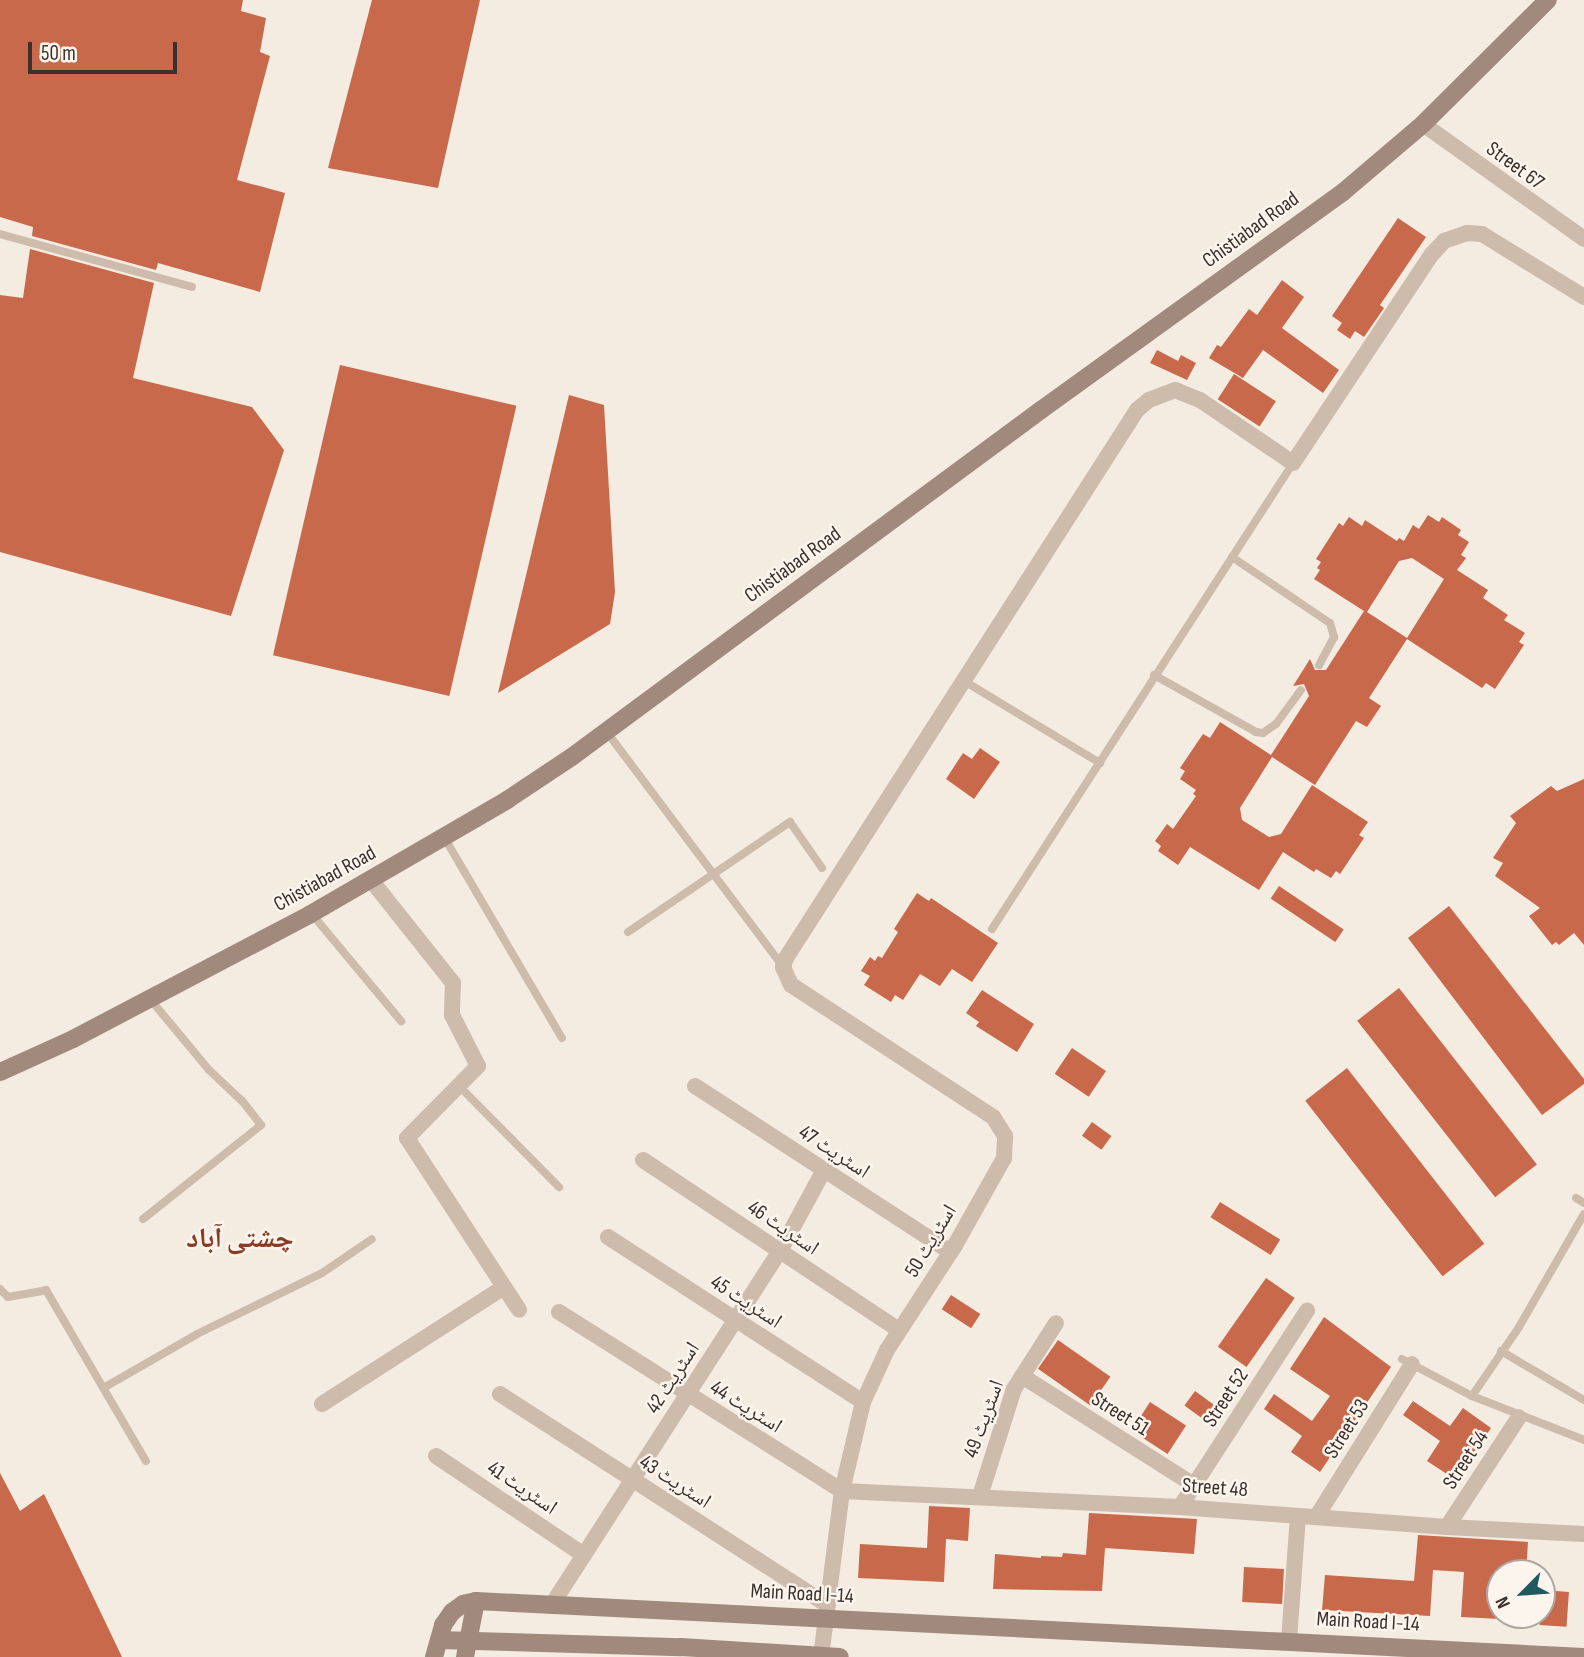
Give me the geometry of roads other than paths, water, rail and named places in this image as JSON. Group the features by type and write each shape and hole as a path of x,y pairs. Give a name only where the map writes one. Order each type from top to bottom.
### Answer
{"main road":[{"name":"Chistiabad Road","path":"0,1072 150,999 311,913 507,800 606,731 1041,410 1342,193 1423,124 1548,0"},
{"name":"Main Road I-14","path":"476,1601 551,1606 826,1612 1584,1657"},
{"path":"467,1649 476,1601 463,1604 452,1612 437,1648 467,1649 681,1647 840,1657"}],"street":[{"name":"Street 67","path":"1423,124 1584,239"},
{"path":"783,967 1137,410 1149,400 1175,390 1200,400 1293,463 1386,328 1432,254 1444,241 1467,233 1482,234 1584,298"},
{"path":"371,880 453,983 452,1015 478,1066 407,1138 519,1310"},
{"name":"اسٹریٹ 50","path":"783,967 791,985 992,1117 1006,1136 1004,1158 951,1252 887,1350 863,1402 842,1491 821,1656"},
{"name":"اسٹریٹ 47","path":"695,1086 951,1252"},
{"name":"اسٹریٹ 46","path":"643,1160 899,1330"},
{"name":"اسٹریٹ 42","path":"551,1606 780,1251 824,1170"},
{"name":"اسٹریٹ 45","path":"608,1237 863,1402"},
{"path":"322,1404 504,1287"},
{"name":"Street 52","path":"1180,1507 1307,1311"},
{"name":"اسٹریٹ 44","path":"559,1312 842,1491"},
{"name":"اسٹریٹ 49","path":"981,1496 1014,1389 1056,1323"},
{"name":"Street 53","path":"1317,1516 1407,1362"},
{"name":"Street 51","path":"1022,1377 1195,1486"},
{"name":"اسٹریٹ 43","path":"500,1394 633,1480 826,1612"},
{"name":"Street 54","path":"1447,1527 1519,1417"},
{"name":"اسٹریٹ 41","path":"436,1456 584,1555"},
{"name":"Street 48","path":"842,1491 1180,1507 1447,1527 1584,1534"},
{"path":"1289,1641 1298,1516"}],"lane":[{"path":"0,234 192,287"},
{"path":"992,929 1293,463"},
{"path":"1232,557 1330,623 1334,637 1319,665"},
{"path":"1154,675 1256,732 1270,731 1301,690"},
{"path":"964,681 1100,763"},
{"path":"606,731 783,967"},
{"path":"628,932 712,872 790,822 821,868"},
{"path":"444,837 562,1038"},
{"path":"311,913 401,1021"},
{"path":"143,1219 261,1125 183,1040 150,999"},
{"path":"460,1087 559,1187"},
{"path":"1472,1396 1584,1214"},
{"path":"105,1387 197,1334 322,1273 372,1239"},
{"path":"0,1289 8,1297 46,1290 146,1461"},
{"path":"1502,1351 1584,1400"},
{"path":"1407,1362 1519,1417 1584,1440"}],"district":[{"name":"چشتی آباد","path":"240,1239"}]}
